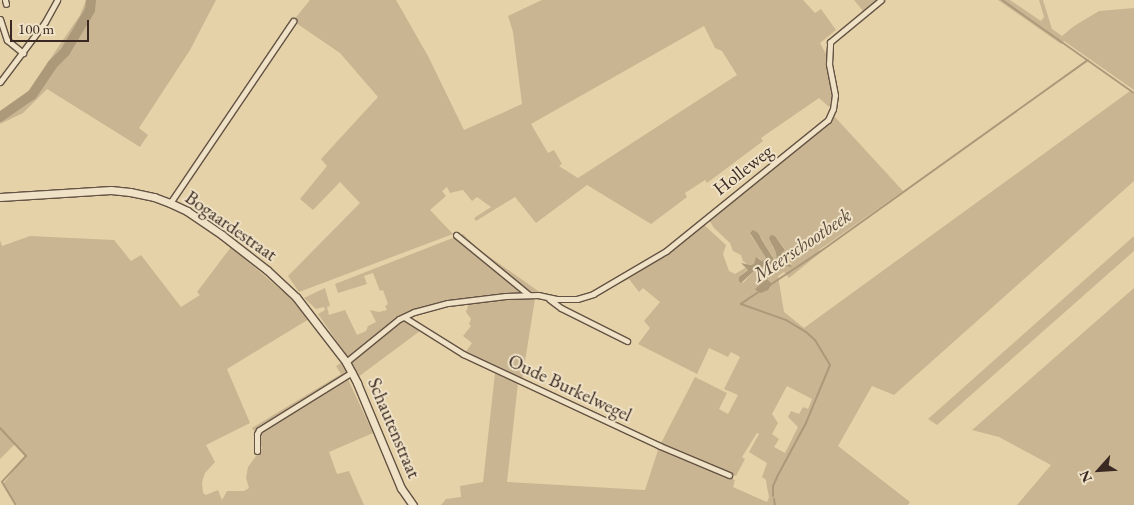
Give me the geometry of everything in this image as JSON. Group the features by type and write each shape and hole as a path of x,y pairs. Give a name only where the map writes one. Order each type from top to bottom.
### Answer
{"street":[{"path":"0,82 23,54 57,0"},
{"name":"Holleweg","path":"346,362 404,317 448,303 529,295 577,299 593,294 666,250 828,120 836,95 828,53 830,42 880,0"},
{"path":"0,19 7,40 23,54"},
{"path":"170,203 294,21"},
{"name":"Bogaardestraat","path":"0,197 111,190 154,197 187,211 267,270 296,297 346,362"},
{"path":"456,235 529,295"},
{"name":"Holleweg","path":"546,297 561,308 627,341"},
{"name":"Oude Burkelwegel","path":"404,317 463,354 660,446 730,475"},
{"name":"Schautenstraat","path":"346,362 401,488 413,505"},
{"path":"257,451 256,434 259,430 352,372"}],"shaded area":[{"path":"86,0 216,0 190,50 139,128 148,135 140,147 47,89 23,113 0,124 0,112 27,93 80,15"},
{"path":"310,0 396,0 428,56 464,130 522,104 513,32 508,16 542,0 803,0 815,13 821,9 836,30 820,43 826,54 832,100 829,107 819,98 761,138 763,141 707,183 705,180 685,193 687,197 651,224 587,185 536,223 515,197 476,221 474,218 491,207 477,197 472,201 463,190 450,193 447,187 442,191 446,196 430,210 453,234 299,292 288,276 360,203 340,182 313,210 300,199 327,166 321,159 378,97 340,53 293,21","holes":["704,26 715,48 722,51 737,75 578,178 559,166 562,164 554,150 548,153 531,124"]},
{"path":"854,0 877,0 863,11"},
{"path":"998,0 1010,0 1041,21 1044,17 1039,0 1043,0 1052,29 1062,36 1074,26 1099,11 1134,8 1134,90 1064,41 1061,44"},
{"path":"1130,91 1134,94 1134,181 894,395 872,386 838,446 910,502 908,505 441,505 446,499 461,497 460,486 483,482 495,373 518,383 507,482 645,490 659,447 735,480 733,487 767,502 769,497 766,480 762,477 767,463 749,452 759,434 757,433 742,457 745,459 736,476 661,443 695,377 727,393 719,409 728,414 738,395 724,389 740,357 731,352 728,357 709,348 697,374 638,344 650,328 644,321 660,302 643,288 639,292 629,279 612,287 611,285 660,258 703,224 726,245 723,254 729,271 735,274 745,268 748,269 739,277 743,283 754,271 769,264 784,267 792,264 781,254 785,249 775,236 772,246 776,253 777,261 774,260 761,237 750,234 766,258 762,261 759,258 754,264 748,265 743,261 741,255 733,251 730,243 714,228 709,220 792,153 834,116 903,191 819,250 820,253 789,278 784,272 778,276 784,312 804,328","holes":["787,386 812,399 808,409 803,407 799,414 791,411 788,417 798,427 785,453 774,447 779,439 772,434 778,423 772,414"]},
{"path":"753,230 758,233 774,260 777,261 776,253 769,238 771,235 775,236 785,250 781,254 792,267 769,264 754,271 741,283 739,277 748,270 741,263 750,265 754,264 756,257 762,261 766,258 750,233"},
{"path":"463,234 477,248 541,293 539,300 535,299 522,380 465,353 472,343 463,336 471,326 469,324 471,319 466,312 470,299 401,317 420,331 358,377 342,349 318,314 325,310 324,307 316,309 304,298 325,288 330,306 327,307 329,315 345,310 357,335 366,331 368,326 376,322 370,310 379,312 387,310 385,306 388,304 383,290 380,291 373,273 364,276 367,284 338,293 335,284"},
{"path":"30,236 114,240 131,261 141,255 181,307 200,295 197,292 231,247 289,297 309,319 227,369 250,423 206,445 215,462 205,473 202,482 203,493 206,495 218,490 222,500 227,491 244,491 249,488 246,478 248,467 262,448 257,437 259,432 347,377 373,433 329,452 337,474 349,471 364,505 17,505 3,484 25,456 15,444 0,459 0,240 2,246"},
{"path":"1134,236 1134,251 937,425 928,419"},
{"path":"767,279 772,284 768,290 761,293 755,289"},
{"path":"1134,288 1134,505 1017,505 1051,465 999,437 972,430"},
{"path":"341,363 347,373 254,431 252,428 341,374 336,366"}],"waterway":[{"path":"0,117 32,95 52,65 65,52 90,10 91,0"},
{"path":"1002,0 1134,93"},
{"name":"Meerschootbeek","path":"770,285 821,251 1088,60"},
{"name":"Meerschootbeek","path":"760,291 741,304 786,320 806,332 815,340 830,365 806,423 773,486 773,496"},
{"path":"0,428 26,456 2,482 16,505"},
{"name":"Meerschootbeek","path":"774,499 775,505"}]}
